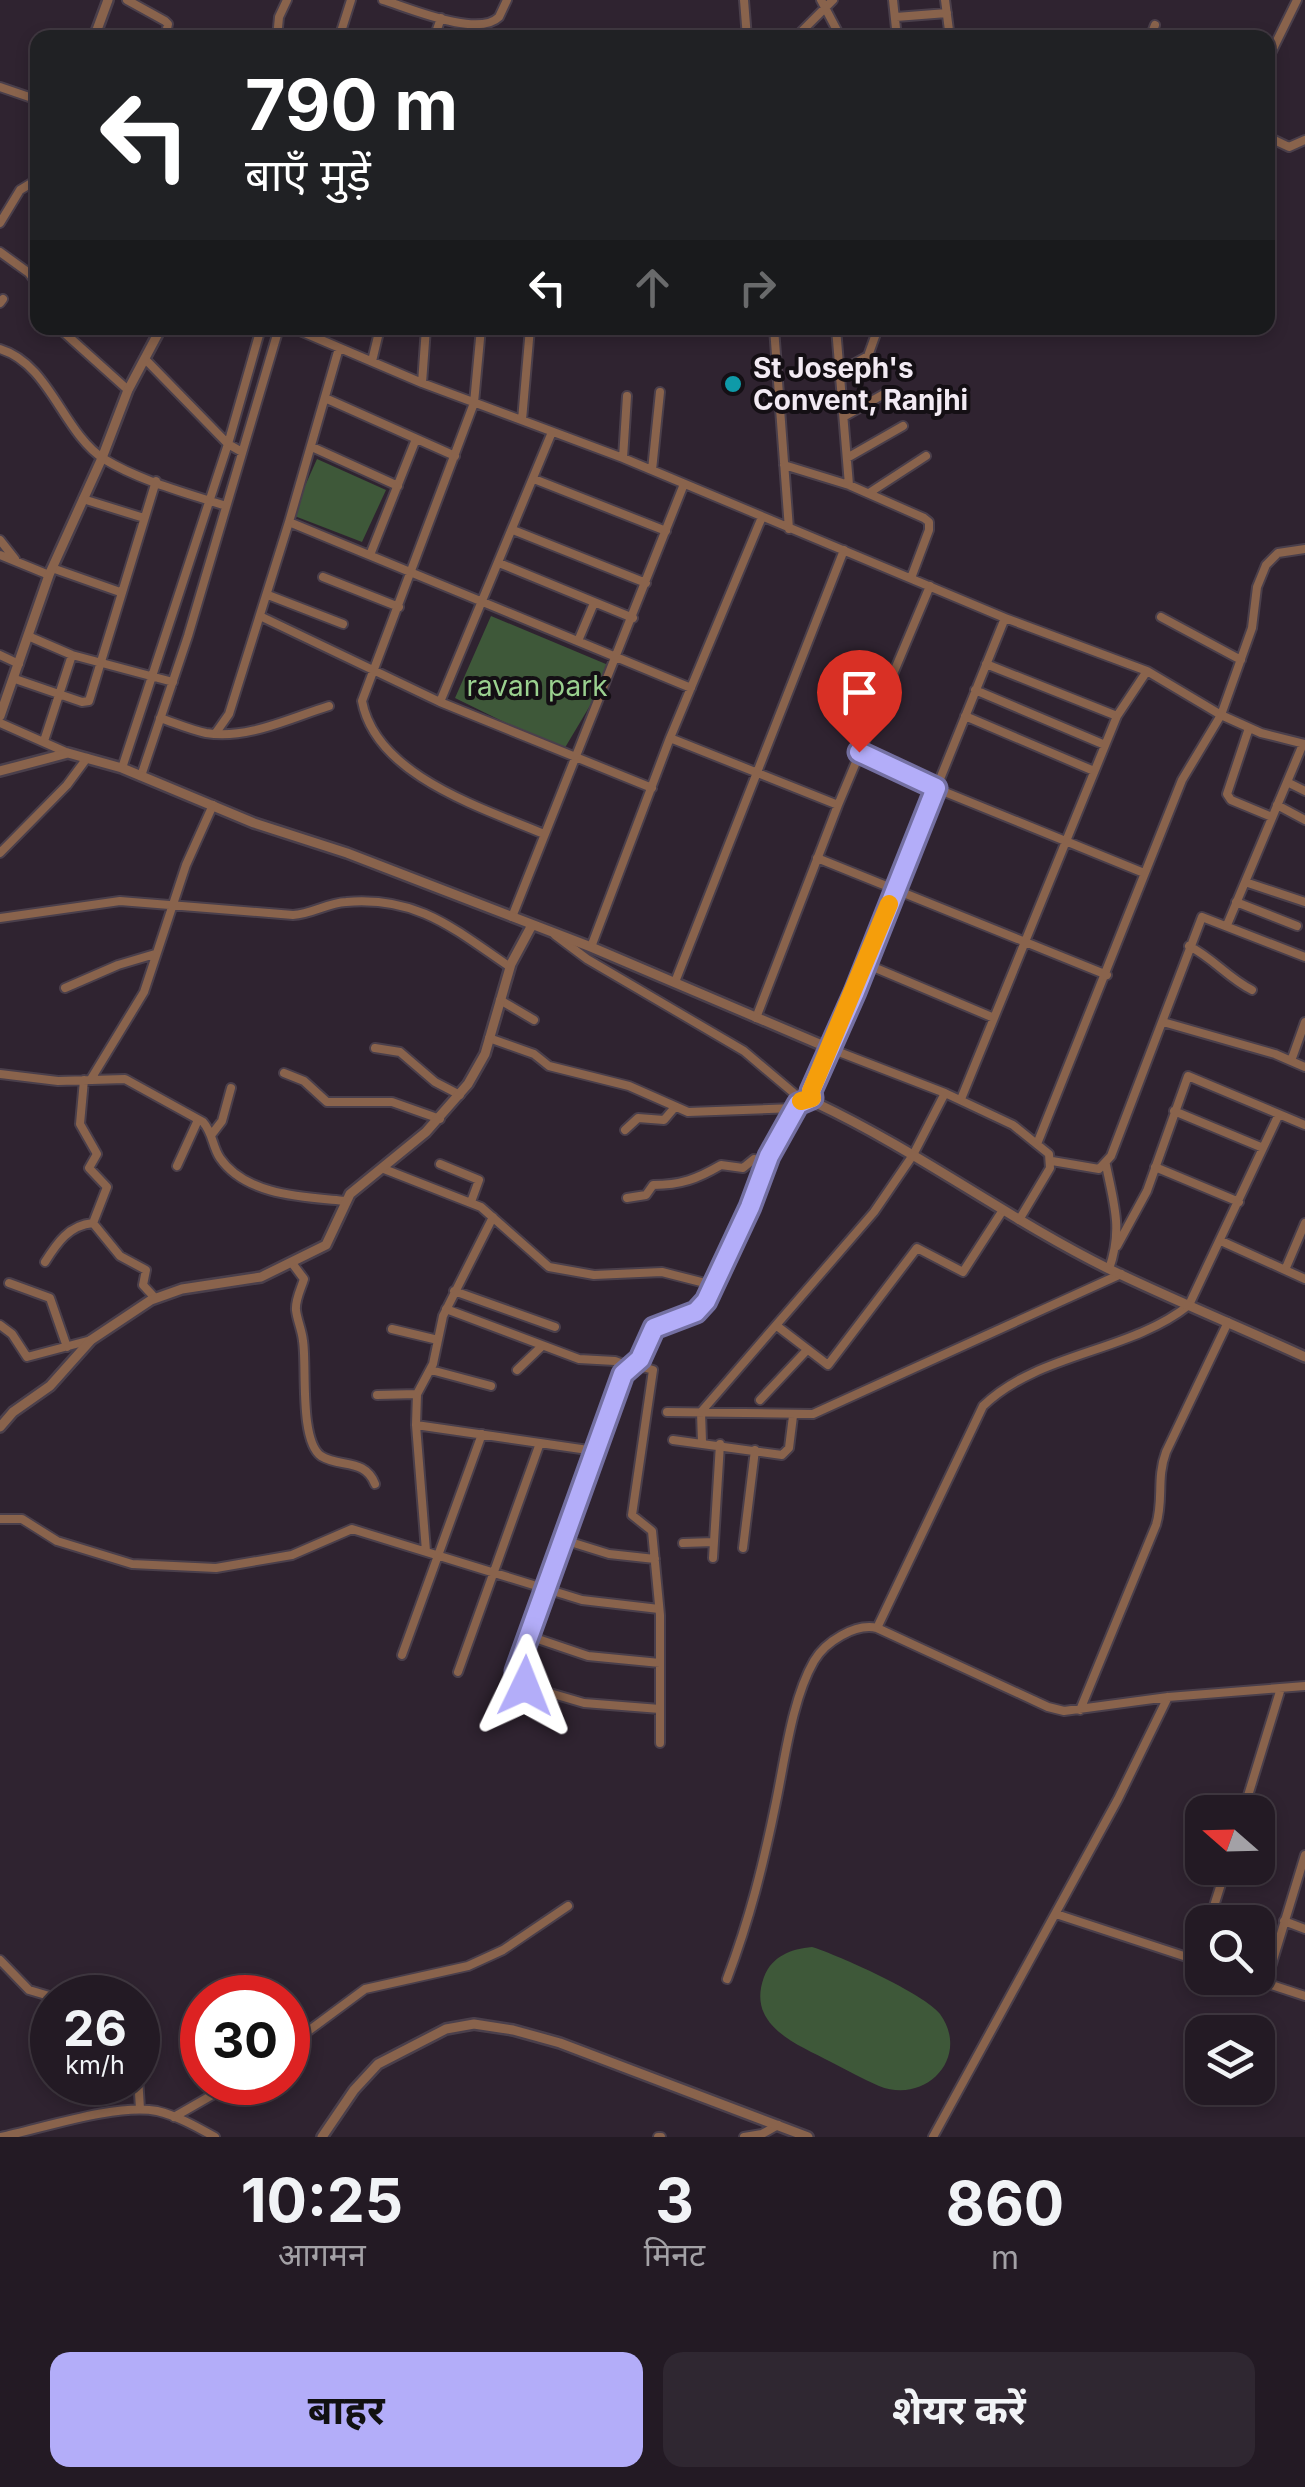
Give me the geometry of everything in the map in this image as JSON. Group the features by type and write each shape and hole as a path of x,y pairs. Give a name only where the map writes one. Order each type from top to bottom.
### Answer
{"street":[{"path":"97,30 108,0"},
{"path":"127,0 142,3 165,21 165,30"},
{"path":"277,30 287,0"},
{"path":"342,30 351,0"},
{"path":"383,0 441,18 485,24 500,18 506,0"},
{"path":"744,0 746,30"},
{"path":"807,30 823,4 833,0"},
{"path":"893,0 897,30"},
{"path":"944,0 949,30"},
{"path":"1275,45 1297,0"},
{"path":"823,4 838,30"},
{"path":"896,17 946,13"},
{"path":"437,30 441,18"},
{"path":"483,30 485,24"},
{"path":"1154,30 1156,25"},
{"path":"0,87 30,97"},
{"path":"1275,140 1289,147 1305,140"},
{"path":"0,223 20,190 30,184"},
{"path":"0,252 30,274"},
{"path":"68,335 128,390"},
{"path":"157,335 128,390 51,571 0,720 68,753 122,768 512,916 961,1099 1014,1125 1052,1161 1090,1170 1106,1165"},
{"path":"122,768 194,552 259,335"},
{"path":"141,776 188,636 277,335"},
{"path":"309,335 422,383 623,458 1005,618 1146,670 1221,715 1249,728 1304,744 1227,925"},
{"path":"372,360 378,335"},
{"path":"422,383 425,335"},
{"path":"480,335 474,403 362,701 380,738 405,766 430,784 544,834"},
{"path":"522,420 529,335"},
{"path":"775,335 790,528"},
{"path":"837,335 849,485"},
{"path":"841,372 868,356 876,335"},
{"path":"215,734 229,714 262,617 338,348"},
{"path":"0,349 16,356 42,380 68,419 102,458 226,506"},
{"path":"146,359 228,444 242,452"},
{"path":"652,470 660,392"},
{"path":"845,416 884,394"},
{"path":"623,458 627,396"},
{"path":"326,398 456,456"},
{"path":"848,458 903,426"},
{"path":"440,702 552,432"},
{"path":"370,555 416,439"},
{"path":"312,447 398,486"},
{"path":"869,494 926,456"},
{"path":"784,465 849,485 929,522 912,578"},
{"path":"534,479 666,532"},
{"path":"15,678 82,702 90,701 156,481"},
{"path":"512,916 684,484"},
{"path":"84,499 144,518"},
{"path":"590,947 670,738 762,517"},
{"path":"290,522 691,688"},
{"path":"513,530 646,583"},
{"path":"0,540 15,559"},
{"path":"1037,1144 1182,780 1221,715 1252,628 1258,582 1270,559 1278,553 1305,549"},
{"path":"674,982 844,550"},
{"path":"194,552 211,558"},
{"path":"0,555 120,592"},
{"path":"499,563 633,618"},
{"path":"324,577 399,607"},
{"path":"756,1018 859,752 930,586"},
{"path":"180,592 200,597"},
{"path":"268,594 344,624"},
{"path":"578,640 594,602"},
{"path":"262,617 440,702 652,788"},
{"path":"1161,617 1240,660"},
{"path":"660,1709 584,1704 519,1684 515,1676 623,1374 640,1359 654,1328 699,1310 713,1285 767,1162 811,1091 831,1048 1005,618"},
{"path":"168,630 188,636"},
{"path":"28,636 72,655 173,682"},
{"path":"0,655 19,664"},
{"path":"44,741 72,655"},
{"path":"986,664 1117,716"},
{"path":"961,1099 1117,716 1146,670"},
{"path":"975,690 1105,745"},
{"path":"160,718 215,734 257,730 329,706"},
{"path":"964,716 1094,771"},
{"path":"1249,728 1226,794 1230,800 1272,817"},
{"path":"670,738 838,806"},
{"path":"859,752 936,788 1144,873"},
{"path":"0,771 68,753"},
{"path":"0,853 67,785 87,758"},
{"path":"1287,782 1305,791"},
{"path":"94,1223 107,1187 89,1168 97,1154 80,1124 87,1079 144,992 172,904 214,805"},
{"path":"1277,805 1305,820"},
{"path":"817,858 1107,975"},
{"path":"1244,882 1305,902"},
{"path":"0,918 120,901 293,914 316,912 344,902 414,908 437,918 510,967"},
{"path":"1236,902 1298,926"},
{"path":"1117,1246 1118,1219 1106,1165 1202,917 1305,957"},
{"path":"0,1427 13,1412 50,1386 91,1340 155,1298 182,1289 261,1277 326,1245 345,1201 360,1184 384,1169 440,1119 480,1065 510,967 532,924"},
{"path":"551,932 587,959 744,1051 803,1102 913,1155 1109,1269 1305,1356"},
{"path":"1189,946 1212,959 1228,977 1252,990"},
{"path":"65,988 155,954"},
{"path":"866,964 994,1018"},
{"path":"500,1000 534,1020"},
{"path":"1163,1022 1305,1067"},
{"path":"1291,1061 1305,1022"},
{"path":"489,1038 534,1054 549,1066 619,1083 674,1108 696,1113 803,1102"},
{"path":"375,1048 400,1052 435,1082 460,1095"},
{"path":"284,1073 304,1081 327,1102 392,1102 440,1119"},
{"path":"0,1074 58,1081 116,1077 134,1082 198,1120 212,1134 220,1158 245,1180 289,1195 345,1201"},
{"path":"1109,1269 1146,1191 1188,1076 1305,1126"},
{"path":"212,1134 222,1121 231,1088"},
{"path":"702,1442 702,1412 874,1212 913,1155 946,1093"},
{"path":"625,1130 638,1118 664,1120 674,1108"},
{"path":"1174,1111 1263,1148"},
{"path":"877,1628 983,1406 1022,1378 1162,1324 1190,1305 1279,1114"},
{"path":"177,1166 198,1120"},
{"path":"626,1198 646,1195 653,1185 682,1184 721,1165 743,1168 754,1159 767,1162"},
{"path":"1019,1220 1052,1161"},
{"path":"440,1164 480,1180 471,1202"},
{"path":"1155,1167 1239,1202"},
{"path":"384,1169 471,1202 539,1259 556,1268 594,1275 662,1272 713,1285"},
{"path":"777,1326 825,1364 831,1364 916,1248 964,1272 1004,1210"},
{"path":"426,1551 416,1424 418,1394 431,1370 454,1291 493,1217"},
{"path":"44,1262 67,1234 83,1224 94,1223"},
{"path":"94,1223 118,1253 146,1270 143,1285 155,1298"},
{"path":"1285,1270 1305,1223"},
{"path":"1221,1241 1305,1279"},
{"path":"292,1263 304,1280 296,1307 304,1346 304,1404 316,1448 324,1457 361,1467 370,1473 374,1484"},
{"path":"666,1412 813,1414 1121,1274"},
{"path":"10,1283 52,1300 67,1347"},
{"path":"454,1291 555,1327"},
{"path":"446,1310 579,1360 616,1361 653,1370 632,1514 651,1527 655,1558 660,1744"},
{"path":"1080,1710 1161,1510 1159,1470 1228,1322"},
{"path":"0,1325 12,1334 27,1357 91,1340"},
{"path":"392,1329 438,1340"},
{"path":"517,1370 541,1347"},
{"path":"760,1400 808,1350"},
{"path":"431,1370 491,1386"},
{"path":"377,1395 418,1394"},
{"path":"673,1440 776,1454 786,1452 793,1416"},
{"path":"416,1424 595,1451"},
{"path":"402,1655 482,1434"},
{"path":"458,1672 540,1442"},
{"path":"713,1558 720,1444"},
{"path":"743,1548 755,1450"},
{"path":"0,1519 22,1518 56,1541 132,1564 216,1568 292,1555 352,1529 599,1604 659,1609"},
{"path":"564,1540 609,1554 655,1558"},
{"path":"683,1544 714,1542"},
{"path":"727,1979 760,1885 787,1750 806,1679 822,1650 858,1626 877,1628 1048,1708 1080,1710 1168,1697 1305,1686"},
{"path":"530,1636 588,1656 660,1664"},
{"path":"1248,1795 1281,1688"},
{"path":"933,2137 1118,1799 1168,1697"},
{"path":"1275,1952 1305,1855"},
{"path":"310,2030 365,1990 468,1966 503,1950 568,1906"},
{"path":"1056,1914 1185,1956"},
{"path":"1284,1920 1302,1928 1305,1917"},
{"path":"0,1960 30,1990"},
{"path":"1275,1986 1305,1996"},
{"path":"322,2137 354,2090 378,2064 446,2029 474,2024 560,2042 808,2137"},
{"path":"140,2105 140,2109"},
{"path":"174,2117 195,2105"},
{"path":"1,2137 108,2112 140,2109 174,2117 215,2137"},
{"path":"744,2137 762,2134 778,2125"}],"green space":[{"path":"317,459 386,490 362,542 292,515"},
{"name":"ravan park","path":"491,616 613,667 563,751 455,698"},
{"path":"812,1947 900,1986 940,2014 950,2046 939,2073 913,2089 879,2086 778,2031 762,2008 764,1977 783,1955"}],"slow traffic":[{"path":"801,1101 812,1098 811,1091 889,904"}],"place":[{"name":"St Joseph's Convent, Ranjhi","path":"733,384"}],"route":[{"path":"525,1686 516,1682 516,1671 623,1374 640,1359 654,1328 696,1312 706,1301 769,1156 798,1104 812,1098 811,1091 936,788 859,752"}]}
